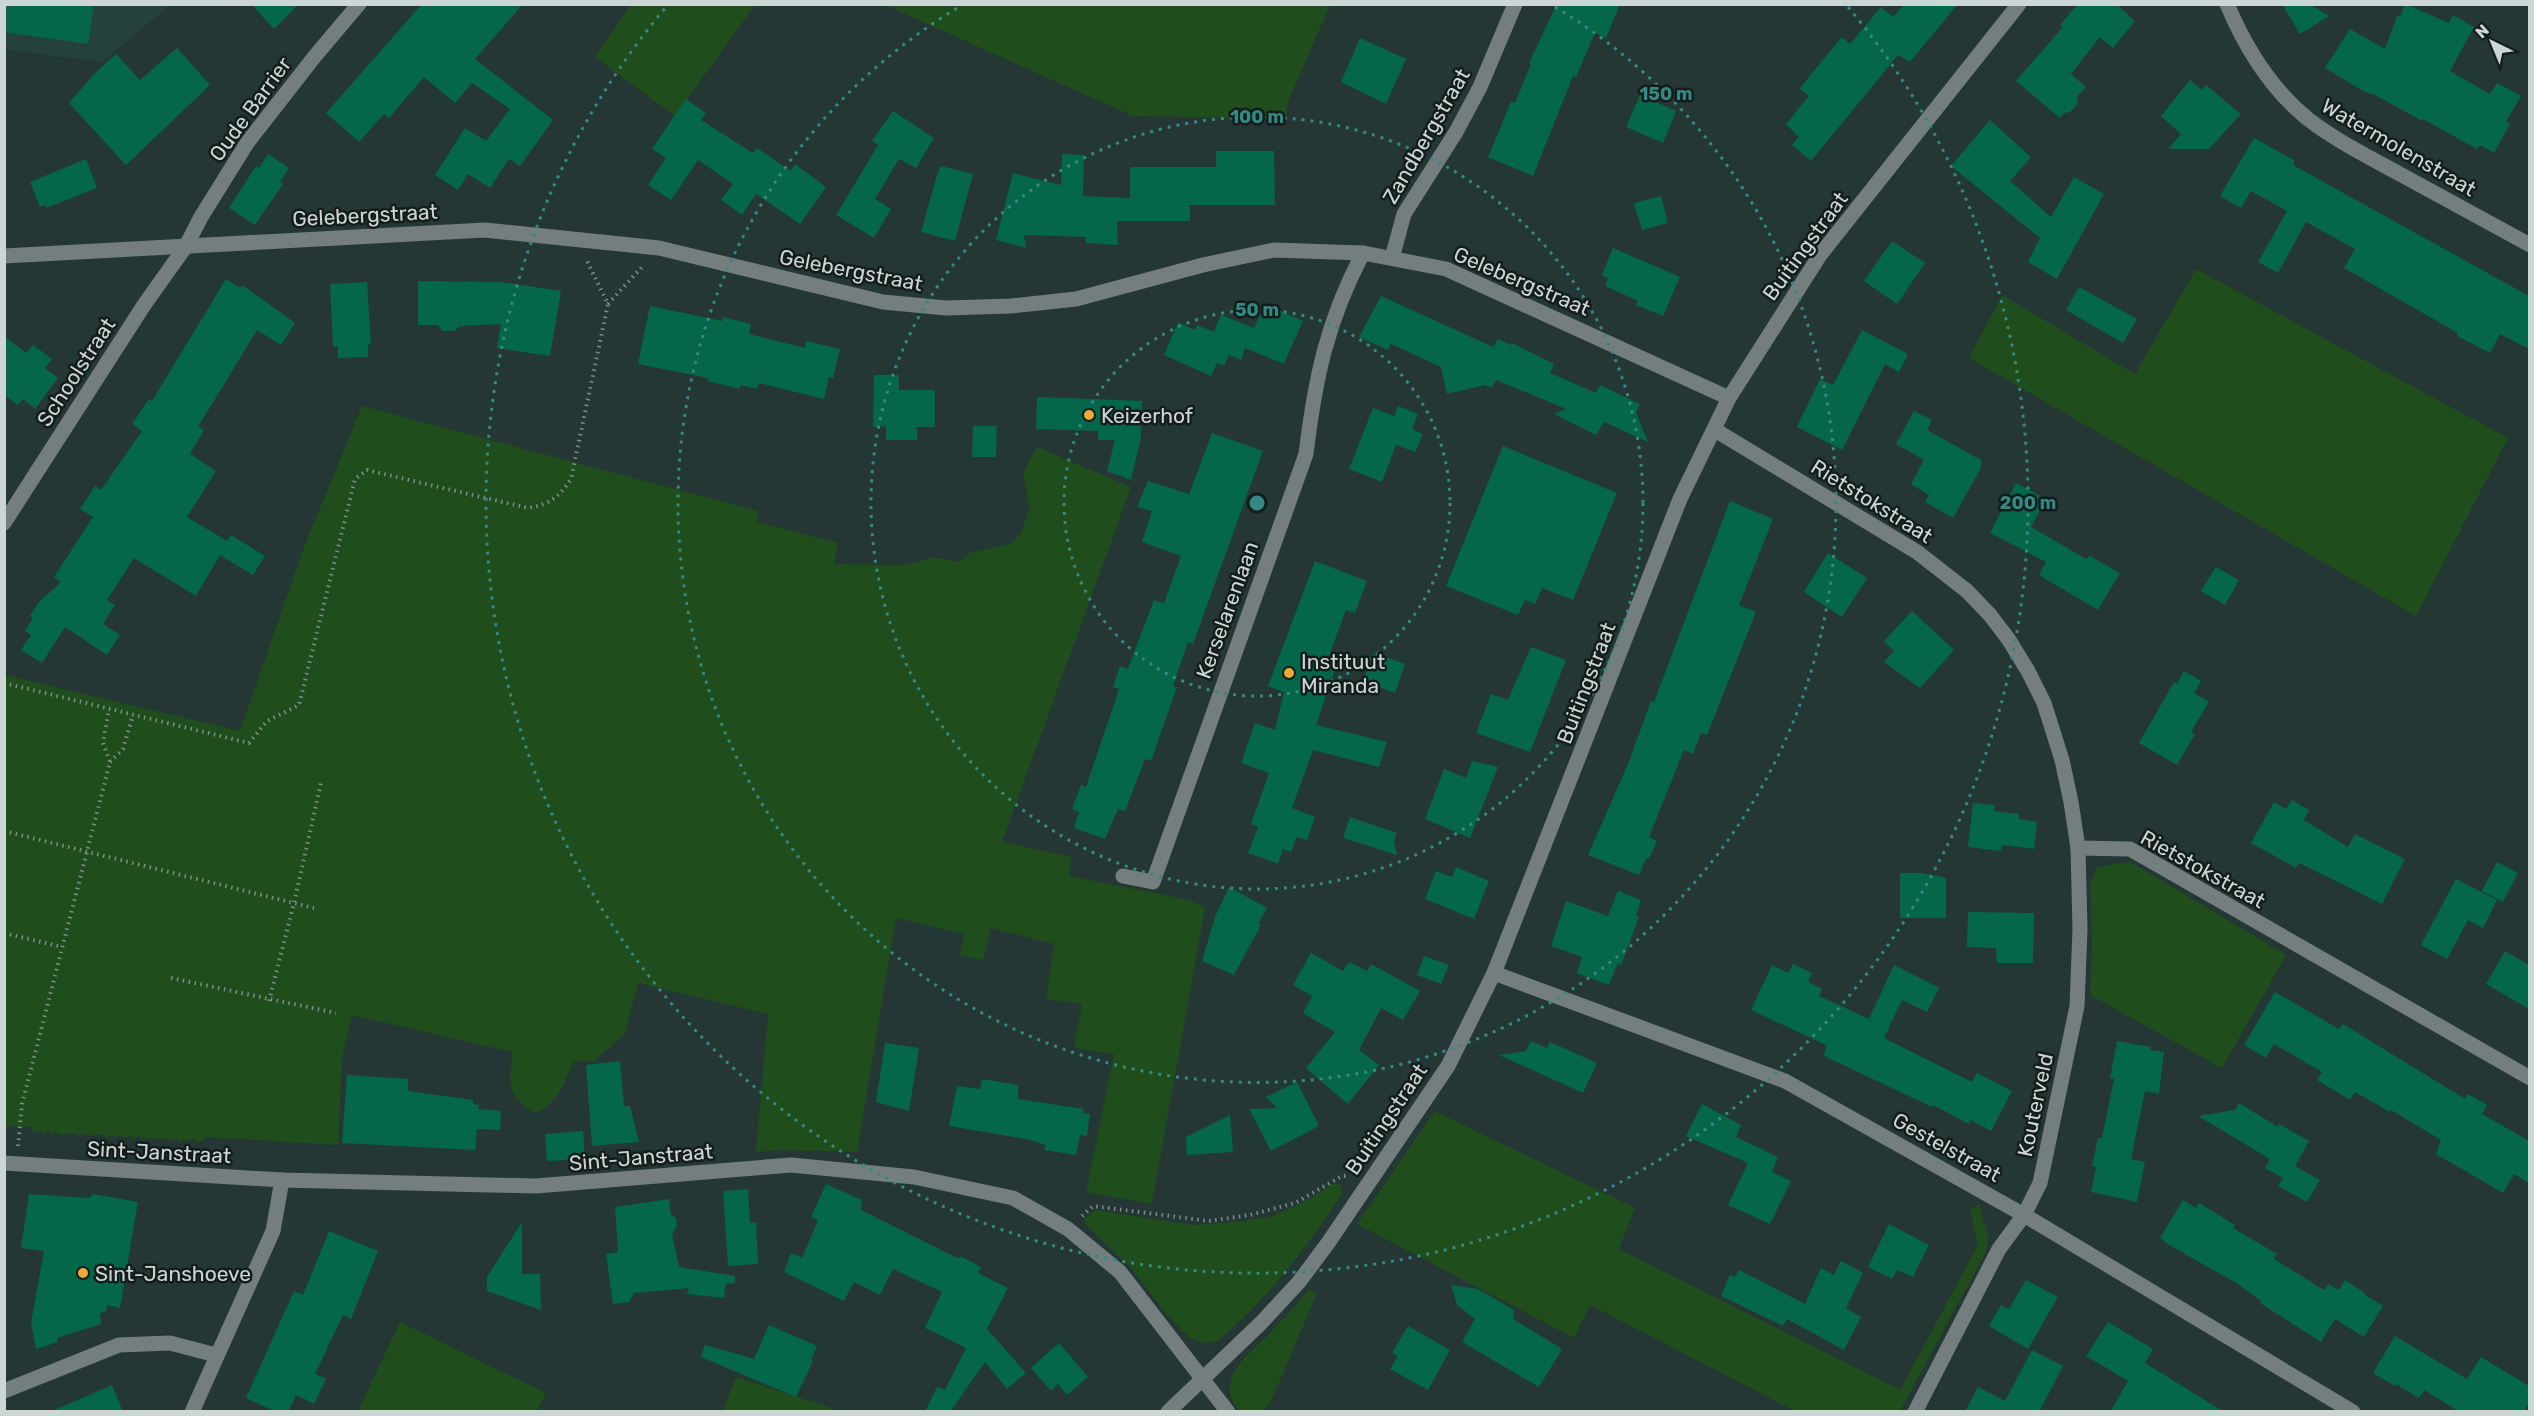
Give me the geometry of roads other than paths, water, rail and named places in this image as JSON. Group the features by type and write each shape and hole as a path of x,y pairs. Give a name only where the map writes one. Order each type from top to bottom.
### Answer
{"street":[{"name":"Oude Barrier","path":"186,246 247,143 359,4"},
{"name":"Zandbergstraat","path":"1392,258 1404,214 1456,132 1480,87 1515,4"},
{"name":"Buitingstraat","path":"1168,1412 1261,1323 1299,1282 1448,1066 1494,973 1680,499 1729,398 1820,255 2019,4"},
{"name":"Watermolenstraat","path":"2227,4 2255,60 2307,118 2345,144 2529,246"},
{"name":"Gelebergstraat","path":"5,256 485,230 659,248 883,302 945,308 1011,306 1076,299 1203,265 1274,250 1363,254 1446,269 1729,398"},
{"name":"Schoolstraat","path":"4,524 144,305 186,246"},
{"name":"Kerselarenlaan","path":"1123,876 1153,882 1306,454 1313,394 1327,336 1346,285 1363,254"},
{"path":"4,269 5,256"},
{"name":"Rietstokstraat","path":"1715,430 1917,552 1967,591 1990,615 2009,640 2044,703 2062,760 2078,848 2130,849 2529,1078"},
{"name":"Kouterveld","path":"1915,1412 1999,1249 2024,1215 2040,1184 2077,1006 2080,929 2078,848"},
{"name":"Gestelstraat","path":"1494,973 1540,988 1785,1081 2024,1215 2353,1412"},
{"name":"Sint-Janstraat","path":"10,1164 282,1180 536,1186 791,1165 914,1177 1013,1198 1068,1229 1120,1272 1228,1412"},
{"path":"192,1412 273,1231 282,1180"},
{"path":"4,1391 119,1345 170,1343 216,1355"}],"place":[{"name":"Keizerhof","path":"1089,415"},
{"name":"Instituut Miranda","path":"1289,673"},
{"name":"Sint-Janshoeve","path":"83,1273"}]}
